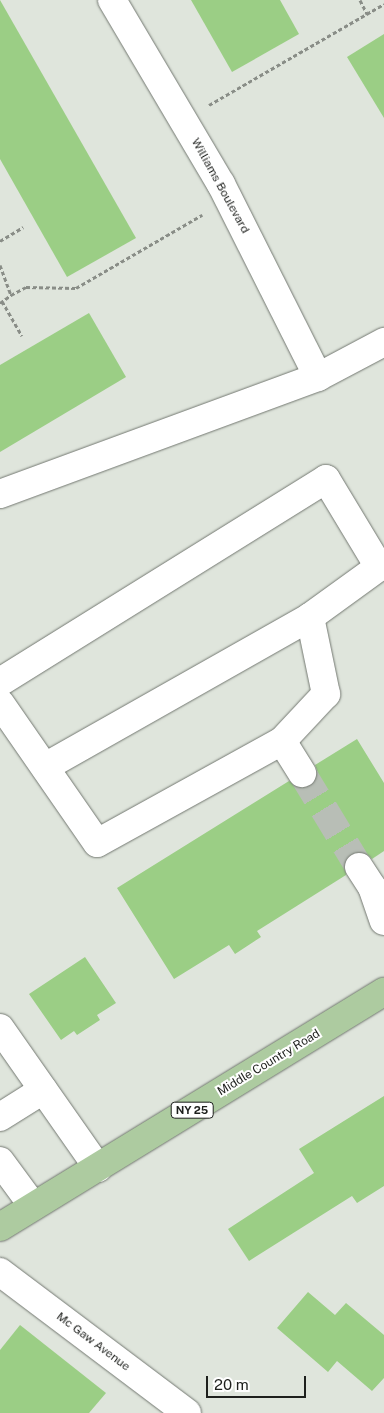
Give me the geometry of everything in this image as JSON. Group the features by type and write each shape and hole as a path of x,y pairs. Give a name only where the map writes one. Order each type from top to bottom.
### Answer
{"main road":[{"name":"Middle Country Road","path":"0,1227 384,992"}],"street":[{"name":"Williams Boulevard","path":"112,0 229,200 318,377"},
{"path":"0,494 318,377 384,342"},
{"path":"0,682 326,479 379,567 310,617 45,768"},
{"path":"0,703 97,843 282,741 326,694 310,617"},
{"path":"282,741 302,773"},
{"path":"359,867 372,887 384,921"},
{"path":"0,1028 98,1168"},
{"path":"0,1117 43,1090"},
{"path":"0,1161 33,1206"},
{"name":"Mc Gaw Avenue","path":"0,1272 187,1413"}],"path":[{"path":"360,0 367,14"},
{"path":"183,121 384,4"},
{"path":"22,336 1,302 11,295 26,287 76,288 229,200"},
{"path":"0,241 23,227"},
{"path":"0,265 11,295"}],"building":[{"path":"0,0 136,238 67,277 0,159"},
{"path":"191,0 280,0 299,34 232,72"},
{"path":"384,34 384,118 347,57"},
{"path":"89,313 126,377 0,452 0,365"},
{"path":"357,739 384,783 384,851 372,859 366,853 351,854 345,860 346,875 257,931 261,937 235,954 229,945 174,979 117,888 289,781 302,789 311,786 318,773 315,765"},
{"path":"85,957 116,1003 97,1015 100,1020 77,1035 74,1031 61,1040 29,994"},
{"path":"384,1096 384,1186 357,1203 352,1196 249,1261 228,1229 314,1173 299,1149"},
{"path":"308,1292 335,1315 346,1303 384,1335 384,1378 372,1391 337,1361 328,1372 277,1328"},
{"path":"20,1325 106,1393 89,1413 0,1413 0,1350"}],"tunnel":[{"path":"302,773 359,867"}]}
